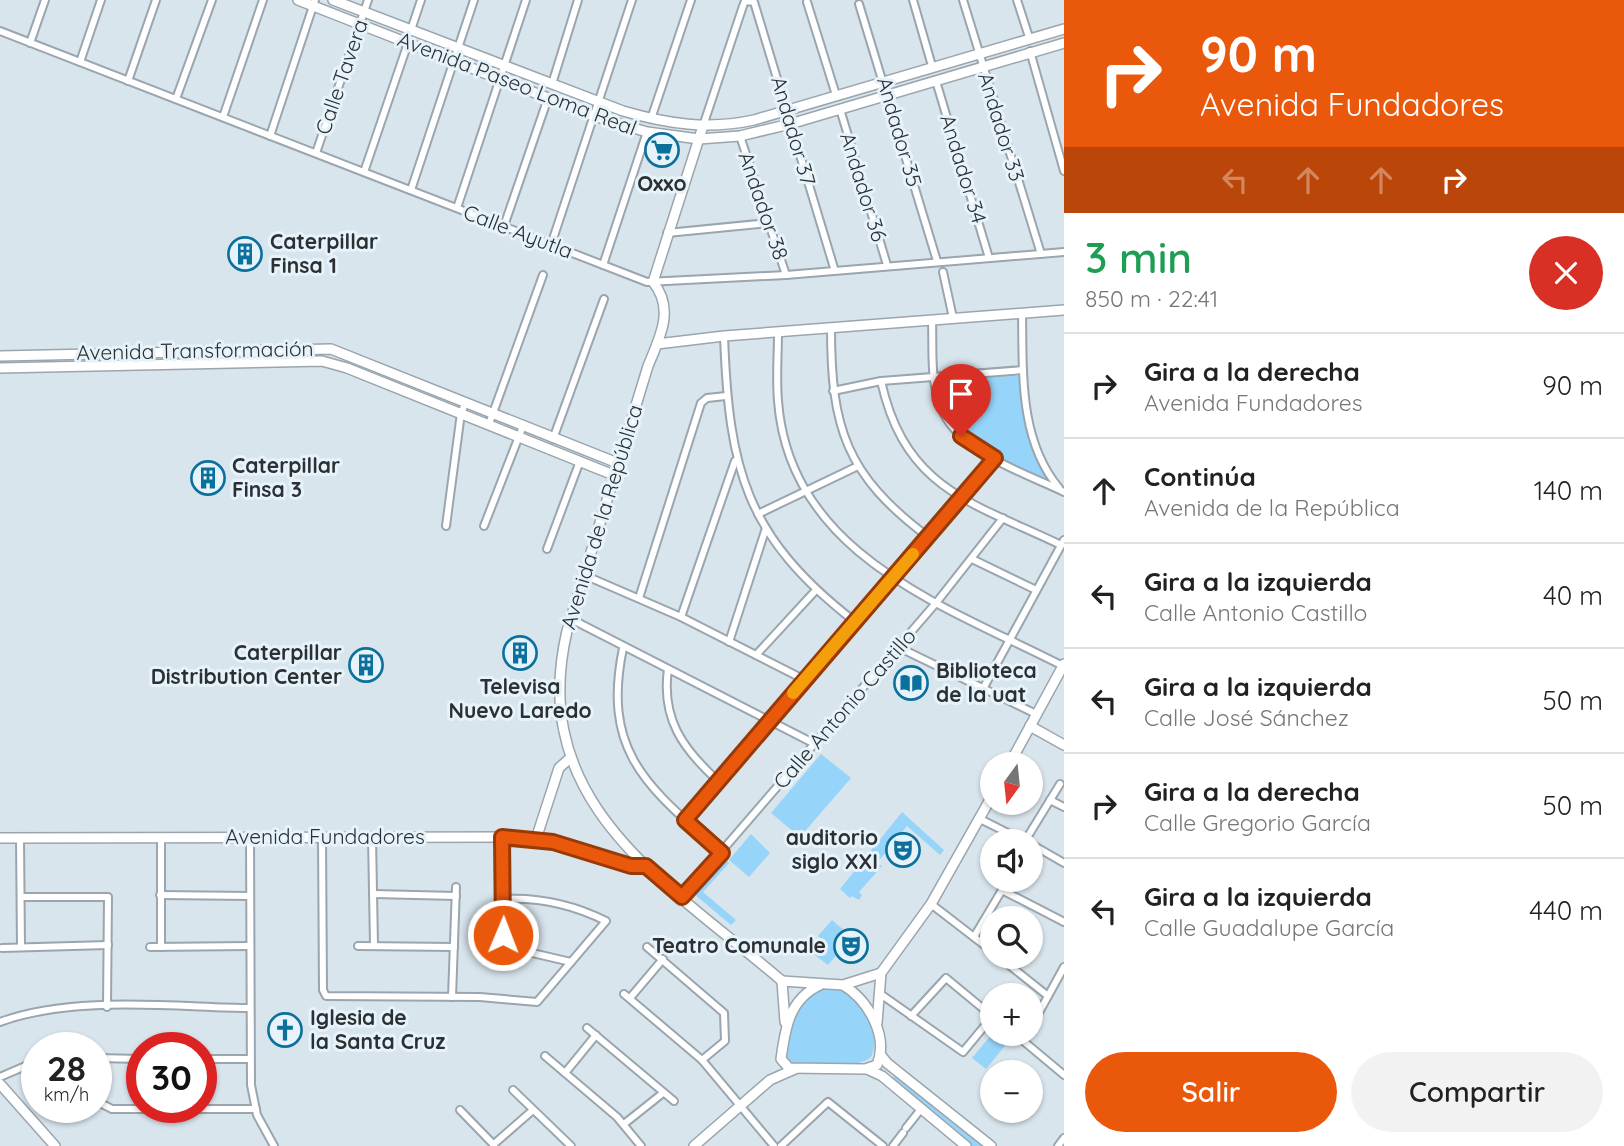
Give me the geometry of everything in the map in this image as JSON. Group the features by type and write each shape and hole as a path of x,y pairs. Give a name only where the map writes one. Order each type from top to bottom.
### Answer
{"street":[{"path":"30,43 45,0"},
{"path":"80,62 101,0"},
{"path":"128,81 156,0"},
{"path":"176,99 212,0"},
{"path":"223,117 263,0"},
{"name":"Avenida Paseo Loma Real","path":"298,0 314,3 360,24 594,116 647,132 699,139 740,136 790,124 1064,43"},
{"name":"Avenida Paseo Loma Real","path":"333,0 598,102 651,119 703,126 729,125 787,110 1029,37 1064,29"},
{"name":"Calle Tavera","path":"316,153 368,0"},
{"path":"411,30 421,0"},
{"path":"411,190 474,0"},
{"path":"457,208 526,0"},
{"path":"552,84 578,0"},
{"path":"551,245 632,0"},
{"path":"651,119 691,0"},
{"path":"913,0 932,66"},
{"name":"Andador 33","path":"963,0 1041,254"},
{"path":"1017,0 1029,37"},
{"path":"653,282 667,233 746,1"},
{"name":"Andador 37","path":"746,1 754,2 757,7 834,268"},
{"path":"807,2 836,95"},
{"path":"270,136 314,3"},
{"name":"Andador 35","path":"859,4 937,261"},
{"name":"Calle Ayutla","path":"0,31 653,282 786,275 834,268 1064,252"},
{"path":"364,172 408,43"},
{"path":"1030,51 1064,171"},
{"name":"Andador 34","path":"936,81 989,258"},
{"path":"504,226 548,98"},
{"name":"Andador 36","path":"840,108 887,265"},
{"path":"603,265 647,132"},
{"name":"Andador 38","path":"740,136 786,275"},
{"path":"667,233 768,223"},
{"path":"943,272 953,318"},
{"path":"489,424 544,275"},
{"name":"Avenida de la República","path":"653,282 662,294 665,307 664,326 564,645 559,689 563,735 569,759 583,788 602,816 646,866 782,981"},
{"path":"553,439 604,299"},
{"path":"657,344 724,336 1064,310"},
{"path":"1022,313 1023,370 1032,438 1045,472 1062,491"},
{"path":"932,320 933,377 945,418 961,436 995,458 1062,491"},
{"path":"831,328 833,391 844,436 858,466 888,505 927,536"},
{"path":"778,332 778,402 782,423 788,446 807,489 822,514 848,544 891,579 1063,665 1060,681 1037,714 1016,752"},
{"path":"724,336 726,396 736,459 758,514 799,572 816,590 855,621"},
{"path":"289,349 289,361"},
{"name":"Avenida Transformación","path":"0,356 331,349 620,464"},
{"path":"178,352 178,363"},
{"path":"85,354 86,366"},
{"name":"Avenida Transformación","path":"0,368 289,361 330,363 617,476"},
{"path":"833,391 881,381 1023,370"},
{"path":"395,387 400,376"},
{"path":"881,381 898,436 928,474 961,497 1003,518 1063,542 984,687"},
{"path":"421,397 425,386"},
{"path":"440,405 442,393"},
{"path":"639,598 701,403 708,398 726,396"},
{"path":"446,526 461,414 466,402"},
{"path":"484,526 523,426"},
{"path":"685,820 995,458"},
{"path":"681,617 736,459"},
{"path":"547,549 580,461"},
{"path":"758,514 858,466"},
{"name":"Calle Antonio Castillo","path":"682,897 936,603 1003,518"},
{"path":"729,642 766,528"},
{"path":"972,559 1036,590"},
{"path":"584,575 681,617 805,680"},
{"path":"756,655 816,590"},
{"path":"571,619 622,648 815,744"},
{"path":"898,647 1037,714"},
{"path":"622,648 615,694 625,743 644,779 722,853"},
{"path":"668,669 665,691 673,728 696,761 719,781"},
{"path":"1030,726 1064,745"},
{"path":"536,839 559,768 569,759"},
{"path":"1032,829 1060,784"},
{"path":"1050,800 1064,807"},
{"path":"781,1059 784,1065 796,1069 865,1069 877,1065 880,1054 877,1023 881,974 931,904 982,816"},
{"path":"980,819 1000,829"},
{"path":"160,837 161,947"},
{"path":"250,837 250,1059 256,1109 274,1146"},
{"path":"322,837 324,994 537,1002 606,921 582,910 548,901 503,899"},
{"path":"372,837 374,946"},
{"path":"502,837 502,946"},
{"name":"Avenida Fundadores","path":"0,838 502,837 536,839 582,849 631,866 646,866"},
{"path":"20,838 21,947"},
{"path":"1043,851 1064,863"},
{"path":"452,997 456,887"},
{"path":"974,937 1002,890 1064,922"},
{"path":"374,894 456,896"},
{"path":"160,895 250,896"},
{"path":"21,897 108,897 110,937 107,1007"},
{"path":"931,904 980,942"},
{"path":"2,948 108,945"},
{"path":"485,945 502,946 571,962"},
{"path":"150,947 250,946"},
{"path":"358,946 454,947"},
{"path":"648,947 724,1013 725,1041 702,1060"},
{"path":"663,959 627,996 702,1060 774,1146"},
{"path":"1043,1005 1064,967"},
{"path":"1014,969 1048,996"},
{"path":"694,1146 741,1108 770,1080 781,1059 785,1022 782,981 844,985 881,974"},
{"path":"911,1016 946,978 980,1007"},
{"path":"785,1022 803,996 820,985"},
{"path":"844,985 856,993 877,1023"},
{"path":"879,993 963,1052 980,1031"},
{"path":"0,1022 46,1008 250,1008"},
{"path":"587,1028 674,1101"},
{"path":"565,1073 596,1035"},
{"path":"1034,1046 1064,1073"},
{"path":"880,1054 900,1075 991,1146"},
{"path":"545,1056 624,1124 641,1146"},
{"path":"217,1059 250,1059"},
{"path":"0,1077 21,1068"},
{"path":"770,1080 796,1069"},
{"path":"865,1069 892,1084 966,1146"},
{"path":"892,1084 891,1075 900,1075"},
{"path":"0,1084 55,1146"},
{"path":"513,1090 571,1146"},
{"path":"624,1124 663,1093"},
{"path":"781,1146 828,1102 883,1146"},
{"path":"112,1109 256,1109"},
{"path":"893,1146 921,1109"},
{"path":"460,1110 495,1145 533,1110"},
{"path":"1058,1146 1064,1138"}],"shaded area":[{"path":"1019,376 1026,420 1034,448 1056,487 973,446 949,423 933,378"},
{"path":"821,754 851,778 800,837 771,813"},
{"path":"902,812 944,850 940,855 907,826 877,863 882,866 859,892 862,895 859,900 852,896 850,898 840,889"},
{"path":"751,834 770,853 749,877 729,860"},
{"path":"724,857 729,863 703,892 736,920 731,925 693,893"},
{"path":"832,920 852,937 828,965 812,953 824,941 818,936"},
{"path":"839,986 855,999 868,1017 874,1036 871,1057 854,1064 829,1067 784,1063 795,1011 811,994"},
{"path":"982,1046 1005,1046 993,1060 980,1060 980,1064 972,1058"},
{"path":"899,1076 986,1146 972,1146 893,1083 891,1079"}],"slow traffic":[{"path":"793,693 913,554"}],"place":[{"name":"Oxxo","path":"662,150"},
{"name":"Caterpillar Finsa 1","path":"245,254"},
{"name":"Caterpillar Finsa 3","path":"208,478"},
{"name":"Televisa Nuevo Laredo","path":"520,653"},
{"name":"Caterpillar Distribution Center","path":"366,665"},
{"name":"Biblioteca de la uat","path":"911,683"},
{"name":"auditorio siglo XXI","path":"903,850"},
{"name":"Teatro Comunale","path":"851,946"},
{"name":"Iglesia de la Santa Cruz","path":"285,1030"}],"route":[{"path":"503,935 502,837 553,842 631,866 646,866 682,897 722,853 685,820 995,458 961,436"}]}
